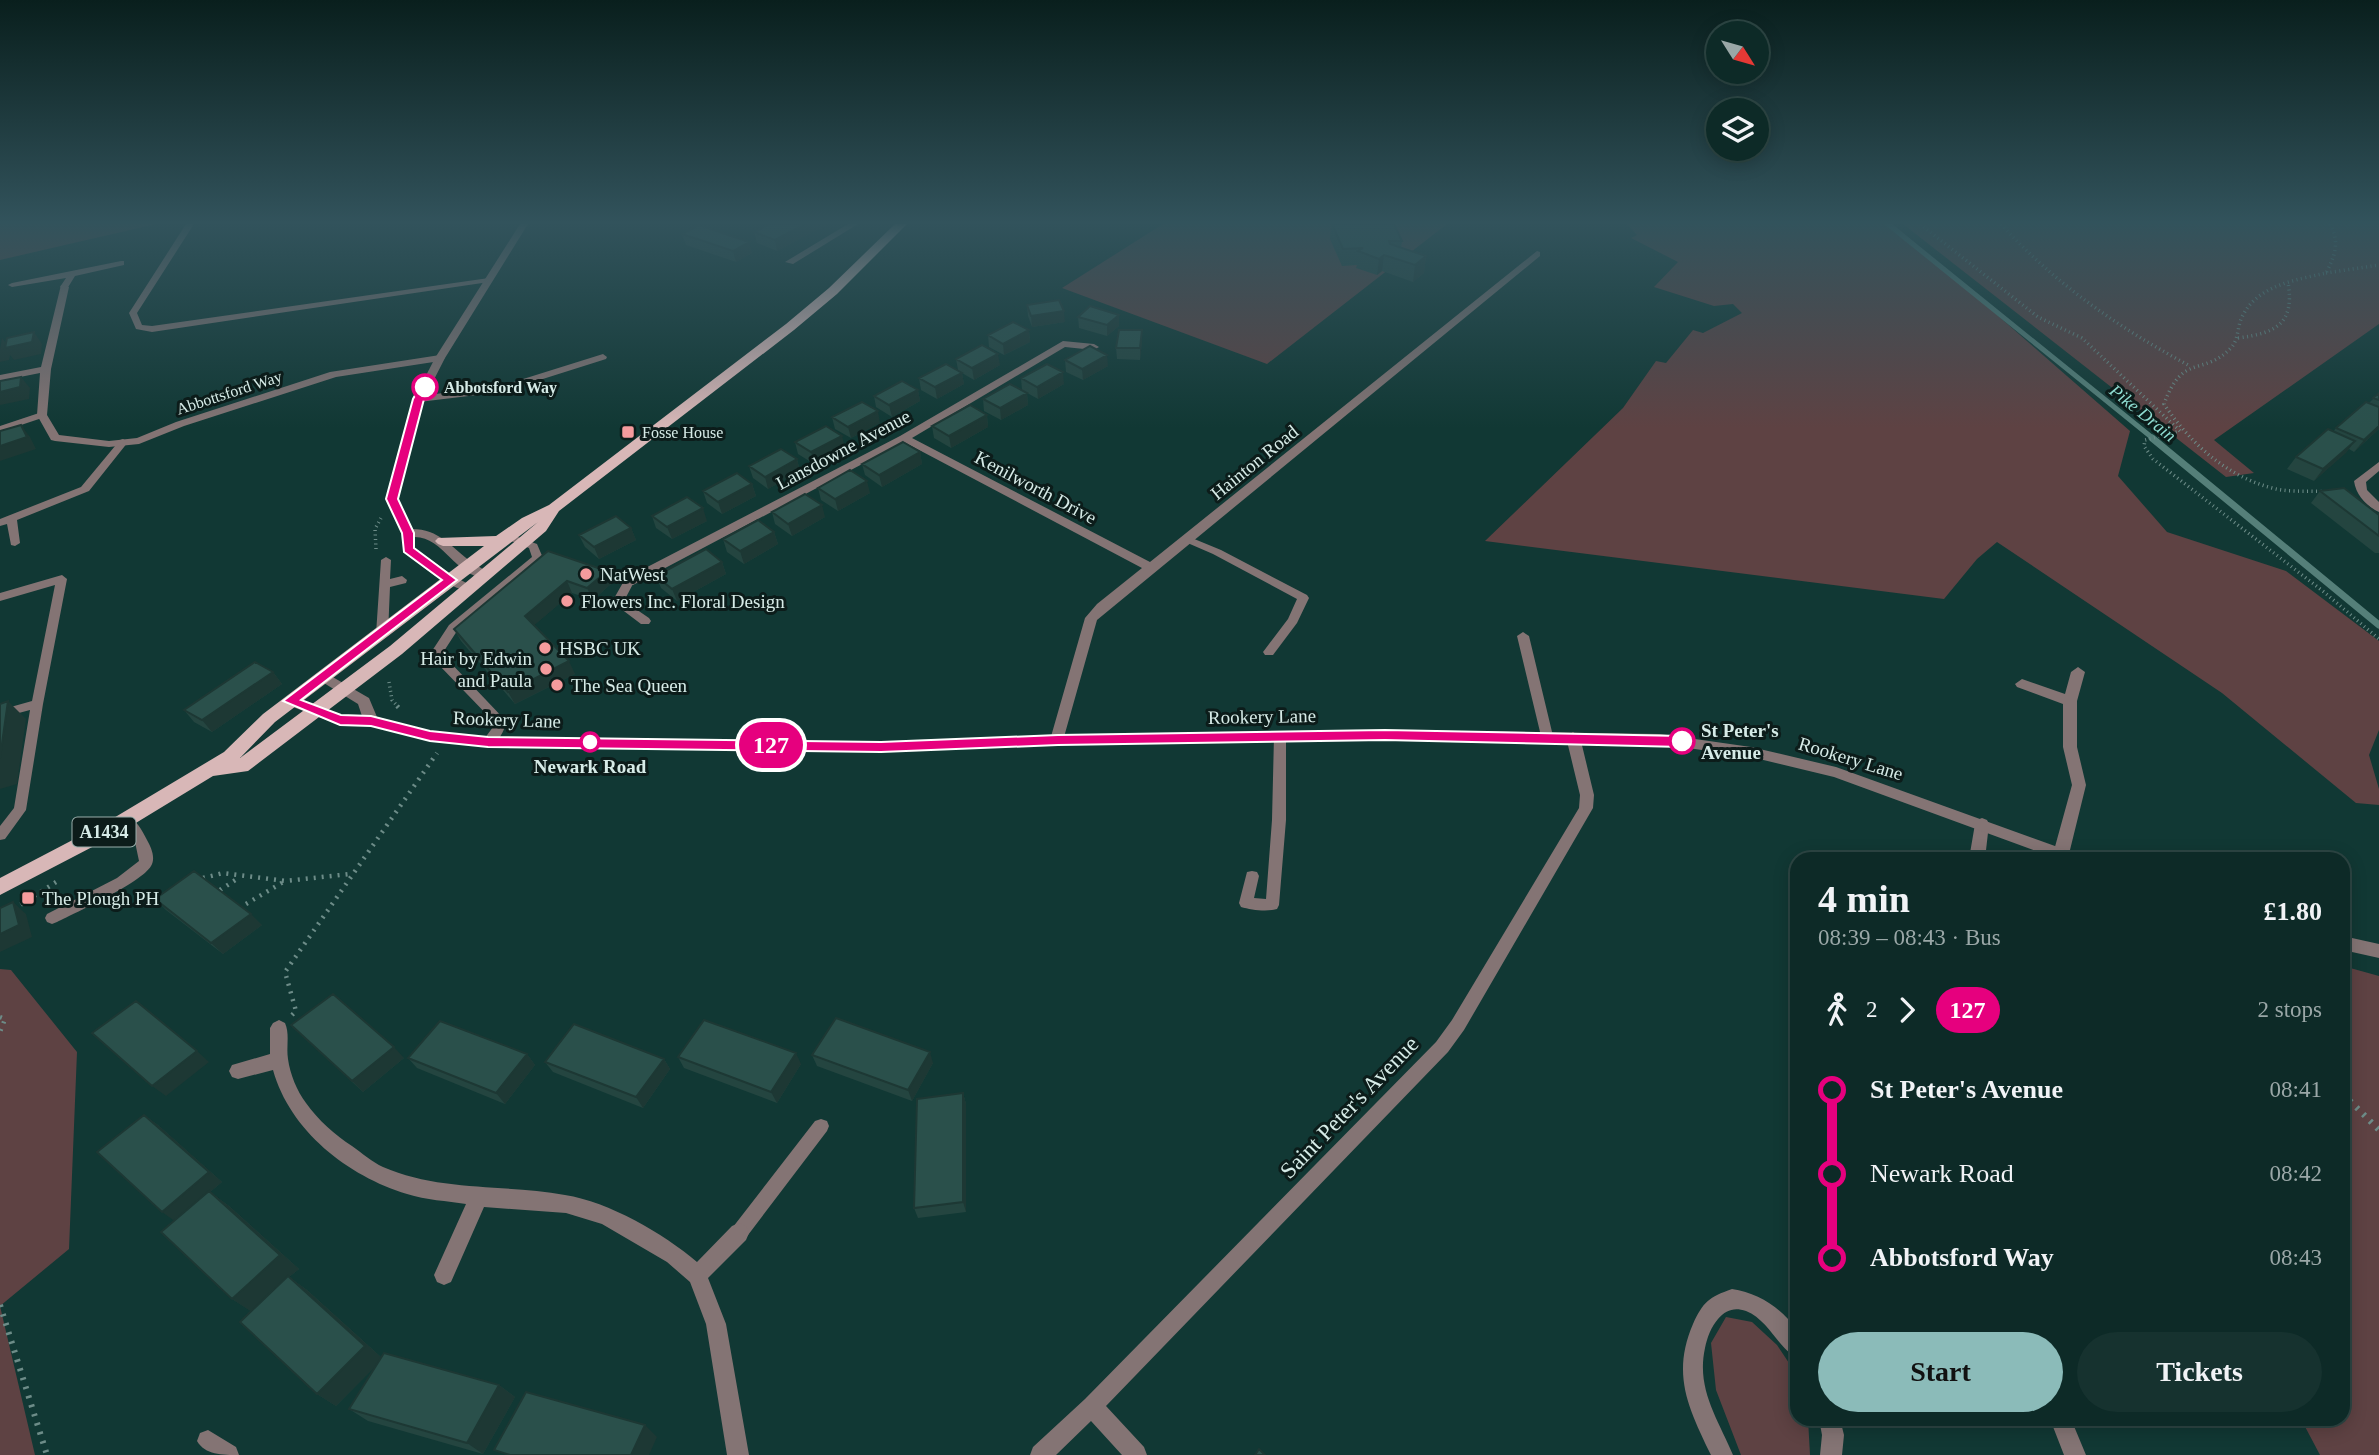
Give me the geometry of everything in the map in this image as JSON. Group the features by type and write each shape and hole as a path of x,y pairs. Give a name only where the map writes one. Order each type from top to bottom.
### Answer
{"main road":[{"name":"A1434","path":"290,701 382,634 503,538 527,521 554,508 832,292"},
{"name":"A1434","path":"1,884 126,820 206,773 242,766 346,688 541,528 554,508"},
{"path":"443,541 503,538"},
{"path":"206,773 230,757 290,701"}],"street":[{"path":"42,415 46,369 63,292"},
{"path":"468,587 450,580 408,549 408,533 392,499 419,399 440,358 482,292"},
{"name":"Hainton Road","path":"1058,740 1091,618 1490,292"},
{"name":"Lansdowne Avenue","path":"629,582 904,438 1063,344 1094,347"},
{"name":"Abbottsford Way","path":"42,415 55,438 139,441 180,424 334,374 440,358"},
{"path":"0,378 46,369"},
{"name":"Kenilworth Drive","path":"904,438 1152,568"},
{"path":"2379,465 2360,481 2361,491 2379,508"},
{"path":"408,533 423,531 443,541 447,549 467,568 483,574"},
{"path":"607,573 629,582"},
{"path":"2069,852 2080,785 2070,747 2070,701 2078,672"},
{"path":"324,677 364,701 371,721"},
{"path":"2022,684 2070,701"},
{"name":"Rookery Lane","path":"290,701 340,720 371,721 429,743 881,747 1058,740 1280,736 1660,739 1792,761 1836,772 2055,852"},
{"name":"Saint Peter's Avenue","path":"1041,1455 1092,1406 1442,1046 1458,1025 1586,808 1587,795 1573,737"},
{"path":"1978,852 1982,824"},
{"path":"2350,945 2379,951"},
{"path":"279,1028 279,1059 286,1086 300,1110 330,1141 374,1173 409,1186 479,1197 566,1204 606,1216 674,1255 697,1275 716,1324 738,1455"},
{"path":"238,1071 279,1059"},
{"path":"444,1275 479,1197"},
{"path":"697,1275 738,1233"},
{"path":"1722,1455 1693,1380 1694,1351 1701,1326 1713,1309 1733,1298 1749,1300 1769,1311 1790,1336"},
{"path":"1092,1406 1136,1455"},
{"path":"1831,1426 1833,1435 1831,1455"},
{"path":"2063,1426 2075,1455"},
{"path":"208,1441 228,1455"}],"lane":[{"path":"147,292 133,313 139,327 152,329 407,292"},
{"path":"419,399 502,389 603,358"},
{"path":"0,429 42,415"},
{"path":"0,523 85,489 123,442"},
{"path":"12,518 15,543"},
{"path":"488,742 499,728 499,721 442,661 438,651 453,628 538,558 533,546 503,538"},
{"path":"1187,539 1303,598 1293,620 1269,652"},
{"path":"382,634 386,560"},
{"path":"0,597 62,579 37,704 20,810 0,835"},
{"path":"386,584 401,580"},
{"path":"629,582 618,602 645,621"},
{"path":"1523,636 1547,737"},
{"path":"0,715 37,704"},
{"path":"1252,876 1246,903 1272,905 1279,820 1280,736"},
{"path":"52,918 122,882 146,863 147,856 138,836 126,820"},
{"path":"738,1233 821,1126"}],"path":[{"path":"2006,292 2038,317 2082,338 2180,431 2210,456 2246,478 2274,488 2358,494 2361,491"},
{"path":"2074,292 2148,345 2190,366"},
{"path":"2180,431 2164,404 2171,380 2190,366 2230,349 2238,338 2242,317 2256,298 2268,292"},
{"path":"2238,338 2265,336 2282,323 2291,306 2289,292"},
{"path":"2180,431 2146,440 2144,446 2153,459 2324,592 2379,639"},
{"path":"386,560 376,549 375,529 392,499"},
{"path":"279,1028 296,1011 285,972 437,752 429,743"},
{"path":"203,878 223,873 285,881 351,874"},
{"path":"220,890 241,877"},
{"path":"7,912 38,896 58,881"},
{"path":"246,904 285,881"},
{"path":"0,1017 5,1019 0,1032"},
{"path":"2350,1101 2379,1130"},
{"path":"0,1305 47,1455"}],"shaded area":[{"path":"1073,292 1360,292 1267,364"},
{"path":"1669,292 1971,292 2130,431 2118,476 2167,532 2286,571 2379,641 2379,730 2369,755 2379,789 2379,805 2356,803 2222,693 1997,542 1977,559 1944,599 1485,541 1623,408 1656,361 1666,363 1693,330 1703,333 1742,313 1733,304 1714,306"},
{"path":"1990,292 2379,292 2379,324 2214,440 2254,473 2226,477"},
{"path":"2350,968 2379,976 2379,1455 2320,1455 2305,1426 2350,1426"},
{"path":"0,969 11,970 77,1052 69,1249 0,1306"},
{"path":"0,1306 35,1455 0,1455"},
{"path":"1726,1317 1752,1322 1777,1345 1790,1364 1790,1426 1808,1426 1810,1455 1741,1455 1716,1390 1711,1343"}],"building":[{"path":"1059,300 1064,311 1031,316 1027,305"},
{"path":"1090,306 1119,315 1107,325 1078,317"},
{"path":"1013,322 1029,330 1003,344 988,335"},
{"path":"1119,330 1142,330 1140,348 1116,348"},
{"path":"34,332 32,342 5,348 7,338"},
{"path":"982,345 998,354 972,368 956,359"},
{"path":"1090,346 1107,355 1082,369 1065,360"},
{"path":"946,364 962,373 935,387 919,378"},
{"path":"1047,364 1063,372 1037,387 1021,378"},
{"path":"21,377 20,387 0,392 0,381"},
{"path":"902,381 918,390 889,405 874,396"},
{"path":"1010,384 1027,393 1000,408 983,399"},
{"path":"862,402 878,411 848,427 832,417"},
{"path":"2366,402 2379,407 2379,426 2364,440 2336,428"},
{"path":"970,405 987,415 949,436 932,426"},
{"path":"21,425 27,437 0,446 0,431"},
{"path":"826,426 842,436 811,452 795,442"},
{"path":"2328,429 2355,441 2323,469 2296,457"},
{"path":"903,442 920,452 879,475 862,464"},
{"path":"781,449 797,459 765,477 749,466"},
{"path":"850,470 867,481 835,499 818,488"},
{"path":"737,473 752,484 718,502 703,491"},
{"path":"2344,488 2379,515 2379,536 2320,491"},
{"path":"805,494 822,505 788,524 772,512"},
{"path":"687,497 703,508 667,527 652,516"},
{"path":"616,516 631,528 594,547 579,535"},
{"path":"758,520 774,532 740,551 723,539"},
{"path":"706,549 722,562 672,589 656,576"},
{"path":"548,551 607,571 587,588 567,581 525,616 569,661 508,692 454,629"},
{"path":"255,662 273,672 202,720 184,710"},
{"path":"8,701 0,758 0,704"},
{"path":"194,871 251,914 211,943 155,899"},
{"path":"13,902 19,925 0,934 0,908"},
{"path":"333,994 394,1047 352,1081 291,1025"},
{"path":"136,1001 197,1051 152,1086 92,1033"},
{"path":"836,1018 930,1052 908,1090 812,1055"},
{"path":"704,1020 796,1053 771,1092 678,1057"},
{"path":"440,1021 527,1054 496,1093 408,1058"},
{"path":"574,1024 664,1059 636,1097 545,1062"},
{"path":"963,1093 963,1202 914,1208 917,1099"},
{"path":"144,1115 209,1172 162,1212 97,1152"},
{"path":"209,1191 280,1255 232,1299 161,1232"},
{"path":"288,1276 365,1346 317,1394 240,1322"},
{"path":"384,1353 499,1385 467,1443 349,1409"},
{"path":"526,1392 645,1425 631,1455 510,1455 494,1450"}],"waterway":[{"name":"Pike Drain","path":"1972,292 2155,440"},
{"name":"Pike Drain","path":"2152,438 2379,625"}],"bus line":[{"name":"127","path":"425,387 419,399 392,499 408,533 408,549 450,580 368,645 290,701 340,720 371,721 430,736 488,742 881,747 1058,740 1385,735 1595,737 1682,741"}],"place":[{"name":"Abbotsford Way","path":"425,387"},
{"name":"Fosse House","path":"628,432"},
{"name":"NatWest","path":"586,574"},
{"name":"Flowers Inc. Floral Design","path":"567,601"},
{"name":"HSBC UK","path":"545,648"},
{"name":"Hair by Edwin and Paula","path":"546,669"},
{"name":"The Sea Queen","path":"557,685"},
{"name":"St Peter's Avenue","path":"1682,741"},
{"name":"Newark Road","path":"590,742"},
{"name":"The Plough PH","path":"28,898"}]}
